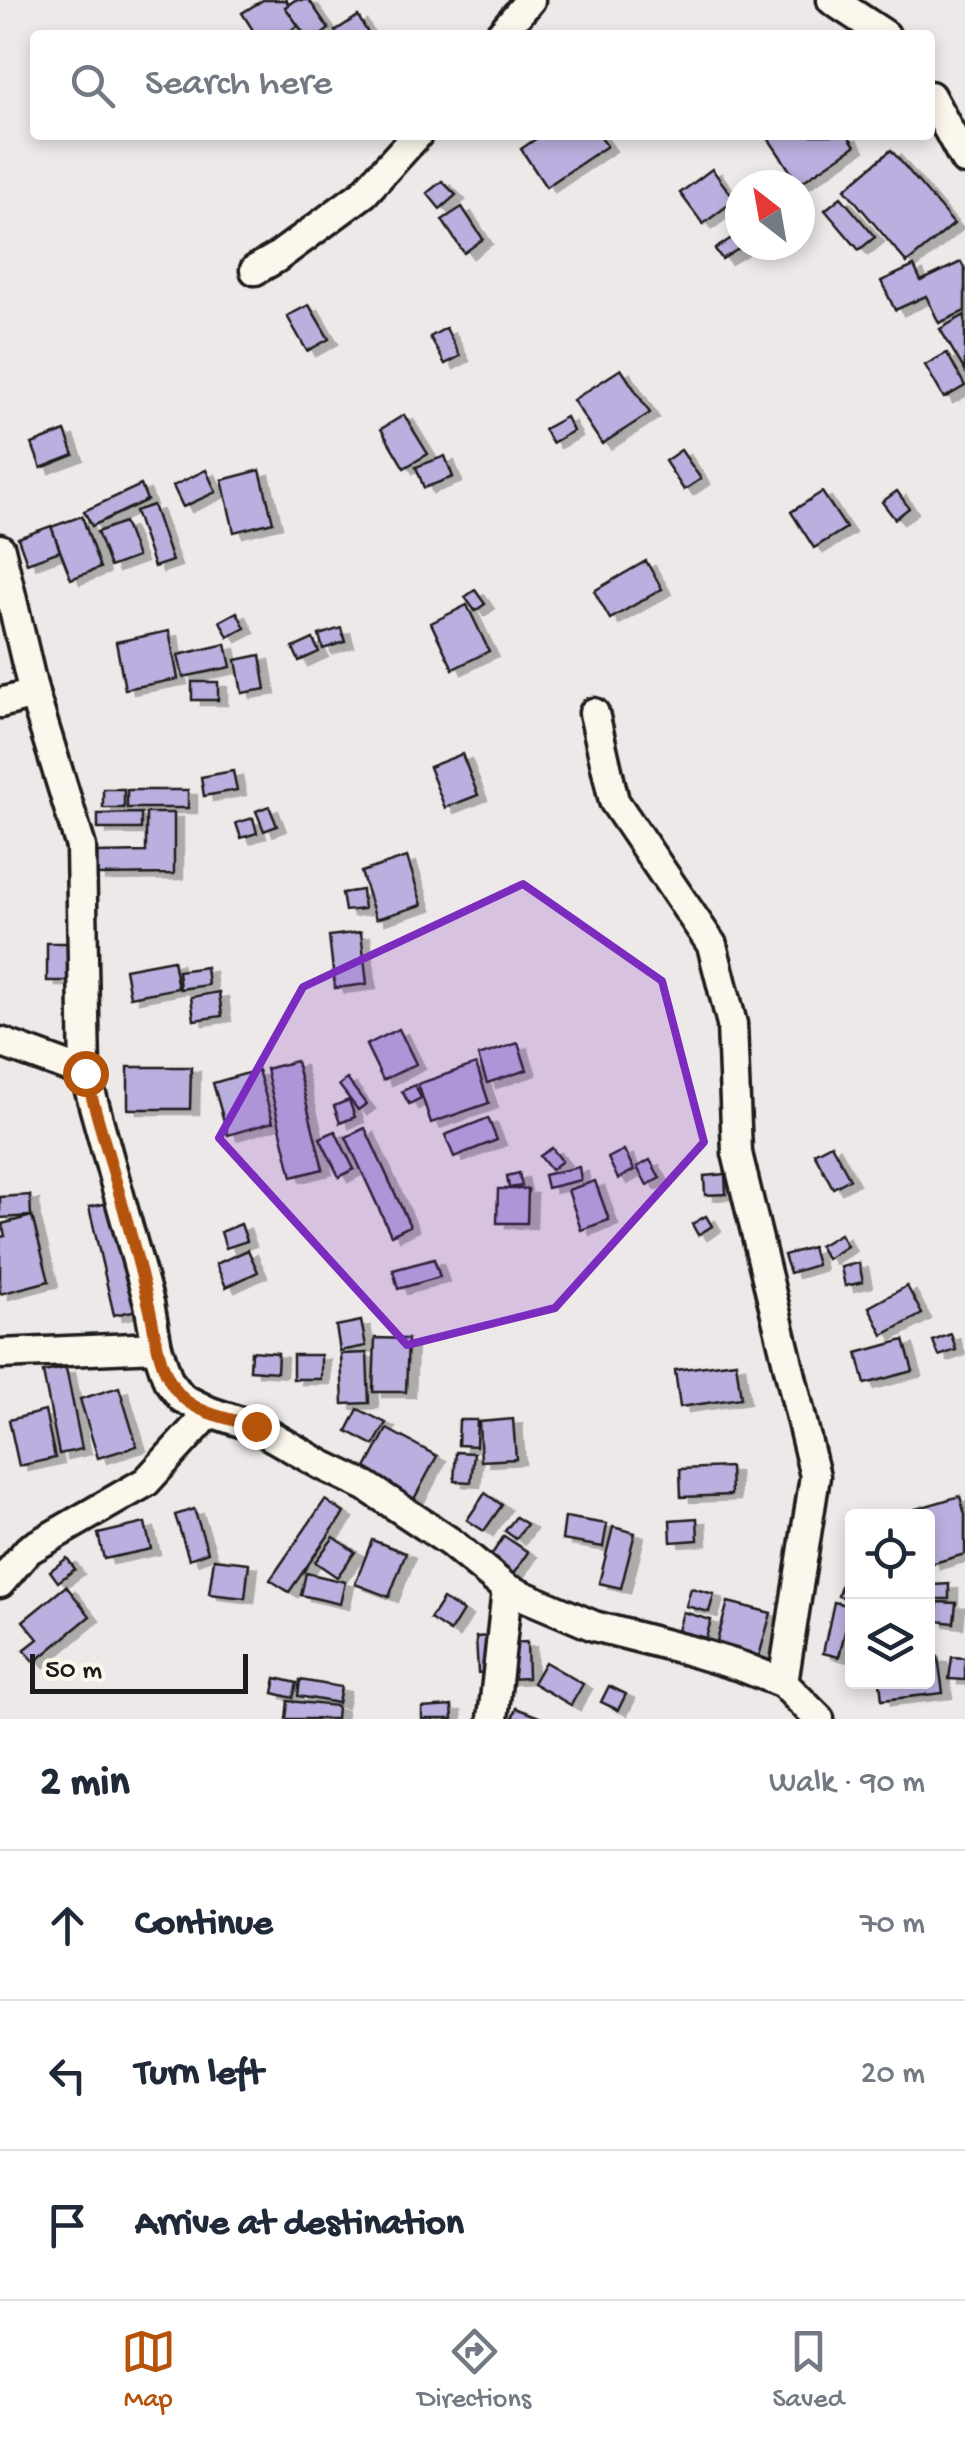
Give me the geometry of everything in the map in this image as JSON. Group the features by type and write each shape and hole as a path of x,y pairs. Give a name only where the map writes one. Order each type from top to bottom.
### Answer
{"street":[{"path":"504,30 530,0"},
{"path":"832,0 877,30"},
{"path":"935,105 965,160"},
{"path":"255,270 364,193 412,140"},
{"path":"0,550 34,694 81,847 85,1073 168,1380 182,1398 210,1412 256,1426 366,1486 450,1542 507,1589 594,1626 688,1650 782,1683 818,1719"},
{"path":"0,703 34,694"},
{"path":"594,713 614,802 712,945 732,1024 737,1154 815,1476 782,1683"},
{"path":"0,1042 85,1073"},
{"path":"0,1354 158,1347"},
{"path":"0,1583 28,1550 146,1482 210,1412"},
{"path":"493,1719 507,1589"}],"highlighted area":[{"path":"523,884 662,981 704,1142 555,1308 407,1345 219,1138 303,987"}],"building":[{"path":"263,0 286,0 301,24 291,30 253,30 242,13"},
{"path":"295,0 309,0 329,29 301,30 285,7"},
{"path":"358,16 366,30 337,30"},
{"path":"534,140 603,140 607,146 546,187 521,149"},
{"path":"769,140 851,140 855,146 815,173 815,170 790,170"},
{"path":"891,150 954,224 907,263 845,189"},
{"path":"712,169 725,187 725,208 703,224 680,193"},
{"path":"442,181 456,195 440,209 427,193"},
{"path":"841,197 875,237 859,250 825,210"},
{"path":"462,207 483,239 464,253 442,220"},
{"path":"725,242 725,257 722,259 715,249"},
{"path":"961,262 965,269 965,311 939,323 926,296 895,310 881,281 914,266 921,281"},
{"path":"309,305 329,339 307,351 287,316"},
{"path":"965,315 965,371 940,329"},
{"path":"446,328 460,356 445,364 430,337"},
{"path":"947,353 965,386 944,398 925,365"},
{"path":"621,369 650,413 602,444 573,400"},
{"path":"404,415 428,454 404,468 381,429"},
{"path":"566,417 573,431 552,443 544,429"},
{"path":"65,431 74,455 41,468 32,444"},
{"path":"681,450 701,479 684,490 665,461"},
{"path":"445,456 453,477 424,488 416,467"},
{"path":"206,470 216,492 183,507 173,486"},
{"path":"260,470 273,522 234,532 222,480"},
{"path":"141,485 147,500 92,526 84,511"},
{"path":"897,491 909,508 895,519 882,502"},
{"path":"822,492 846,528 814,548 791,512"},
{"path":"153,505 172,561 154,567 135,511"},
{"path":"82,516 100,568 71,579 51,527"},
{"path":"124,522 137,557 110,567 97,532"},
{"path":"51,526 60,551 27,563 18,538"},
{"path":"646,561 662,589 610,619 594,591"},
{"path":"475,590 485,604 475,611 465,597"},
{"path":"467,605 489,651 453,669 431,623"},
{"path":"237,612 245,628 228,637 220,621"},
{"path":"341,628 345,642 323,649 319,635"},
{"path":"169,631 178,679 125,689 116,642"},
{"path":"313,639 319,652 299,661 293,648"},
{"path":"226,644 231,667 183,677 178,655"},
{"path":"260,655 266,689 242,693 236,660"},
{"path":"192,682 218,682 218,700 192,700"},
{"path":"462,754 478,795 445,808 429,767"},
{"path":"233,771 237,790 204,796 201,777"},
{"path":"103,789 124,789 124,808 103,808"},
{"path":"127,790 188,790 188,808 127,808"},
{"path":"269,806 277,826 264,831 256,811"},
{"path":"141,813 141,829 98,829 98,814"},
{"path":"146,813 174,813 174,874 96,875 96,853 146,852"},
{"path":"253,818 257,833 241,838 236,823"},
{"path":"407,857 422,905 376,919 361,872"},
{"path":"362,890 364,909 345,911 342,893"},
{"path":"361,932 367,984 335,988 329,936"},
{"path":"47,943 75,943 75,981 47,981"},
{"path":"173,960 178,988 130,997 125,969"},
{"path":"206,967 208,985 180,989 178,971"},
{"path":"219,992 222,1016 194,1020 191,997"},
{"path":"399,1029 416,1064 383,1080 366,1045"},
{"path":"518,1043 527,1070 487,1083 478,1056"},
{"path":"296,1061 323,1169 292,1177 266,1069"},
{"path":"476,1064 489,1103 431,1123 418,1084"},
{"path":"128,1067 191,1067 190,1109 128,1109"},
{"path":"258,1070 273,1122 228,1135 213,1083"},
{"path":"347,1079 366,1104 358,1110 339,1085"},
{"path":"415,1085 421,1098 409,1104 402,1091"},
{"path":"349,1100 355,1117 340,1123 334,1106"},
{"path":"488,1118 497,1140 454,1157 445,1135"},
{"path":"365,1128 410,1226 391,1235 346,1137"},
{"path":"335,1131 354,1169 339,1177 320,1138"},
{"path":"831,1144 850,1179 833,1188 814,1153"},
{"path":"552,1148 562,1161 551,1170 540,1156"},
{"path":"624,1150 634,1170 618,1179 608,1158"},
{"path":"650,1160 660,1178 647,1185 637,1167"},
{"path":"579,1167 581,1180 547,1188 544,1175"},
{"path":"519,1173 522,1186 509,1188 507,1176"},
{"path":"725,1174 726,1194 705,1195 704,1176"},
{"path":"595,1181 609,1220 581,1230 568,1190"},
{"path":"498,1189 528,1189 527,1223 497,1223"},
{"path":"30,1195 31,1216 0,1218 0,1197"},
{"path":"118,1201 142,1309 114,1315 89,1207"},
{"path":"32,1216 49,1281 0,1294 0,1237 5,1236 2,1224"},
{"path":"706,1216 712,1226 698,1235 692,1224"},
{"path":"241,1224 247,1241 226,1248 221,1232"},
{"path":"840,1234 847,1246 827,1259 819,1246"},
{"path":"812,1247 817,1265 790,1273 784,1255"},
{"path":"248,1250 258,1272 226,1287 216,1264"},
{"path":"434,1259 440,1277 398,1289 393,1270"},
{"path":"859,1263 863,1282 845,1286 841,1267"},
{"path":"907,1286 922,1314 883,1335 869,1307"},
{"path":"361,1321 366,1346 340,1351 336,1326"},
{"path":"951,1334 956,1350 939,1356 933,1341"},
{"path":"375,1338 408,1339 406,1392 373,1392"},
{"path":"904,1340 913,1371 865,1384 857,1353"},
{"path":"251,1351 278,1353 277,1372 250,1370"},
{"path":"367,1353 369,1403 343,1404 341,1354"},
{"path":"293,1355 321,1355 321,1379 293,1379"},
{"path":"736,1362 741,1398 680,1407 675,1370"},
{"path":"66,1368 82,1449 59,1454 43,1372"},
{"path":"119,1387 137,1446 98,1458 80,1399"},
{"path":"358,1409 386,1423 374,1445 347,1431"},
{"path":"45,1411 55,1458 19,1466 9,1420"},
{"path":"513,1419 516,1459 481,1461 479,1422"},
{"path":"459,1420 477,1420 476,1446 458,1445"},
{"path":"387,1429 437,1456 414,1499 364,1472"},
{"path":"456,1452 474,1453 471,1482 454,1481"},
{"path":"730,1467 731,1495 681,1497 680,1469"},
{"path":"485,1493 502,1505 484,1531 467,1520"},
{"path":"960,1496 965,1515 965,1554 935,1563 935,1509 915,1509"},
{"path":"325,1500 344,1513 289,1592 270,1580"},
{"path":"194,1509 208,1552 189,1559 175,1515"},
{"path":"516,1517 527,1524 516,1539 505,1531"},
{"path":"565,1517 607,1524 603,1547 562,1540"},
{"path":"697,1518 698,1540 671,1542 670,1520"},
{"path":"145,1523 151,1549 104,1559 98,1534"},
{"path":"613,1527 635,1533 621,1588 599,1583"},
{"path":"504,1536 528,1552 512,1576 488,1560"},
{"path":"334,1537 355,1552 337,1577 315,1562"},
{"path":"372,1540 406,1553 389,1597 355,1584"},
{"path":"67,1558 75,1569 58,1582 50,1571"},
{"path":"214,1559 249,1563 245,1598 209,1594"},
{"path":"306,1573 345,1582 340,1604 301,1595"},
{"path":"844,1576 845,1576 845,1598 838,1596"},
{"path":"949,1584 949,1599 935,1599 935,1585"},
{"path":"66,1586 90,1616 35,1662 24,1650 38,1639 23,1621"},
{"path":"691,1588 714,1594 709,1612 686,1606"},
{"path":"443,1599 463,1611 450,1632 430,1619"},
{"path":"728,1602 771,1613 758,1660 715,1648"},
{"path":"834,1602 845,1605 845,1632 839,1657 823,1653"},
{"path":"938,1602 956,1603 954,1623 936,1621"},
{"path":"683,1612 711,1620 706,1638 678,1631"},
{"path":"491,1636 494,1672 478,1673 476,1637"},
{"path":"527,1642 528,1678 507,1679 506,1643"},
{"path":"938,1657 943,1693 882,1700 881,1689 935,1689"},
{"path":"952,1657 965,1658 965,1680 949,1679"},
{"path":"545,1662 583,1684 571,1705 533,1683"},
{"path":"276,1678 297,1683 293,1698 273,1693"},
{"path":"300,1680 341,1687 338,1703 298,1696"},
{"path":"609,1686 626,1694 618,1710 601,1702"},
{"path":"288,1701 337,1706 336,1719 286,1719"},
{"path":"452,1706 453,1719 422,1719 422,1708"},
{"path":"516,1708 544,1719 512,1719"}],"route":[{"path":"85,1073 168,1380 182,1398 210,1412 256,1426"}]}
